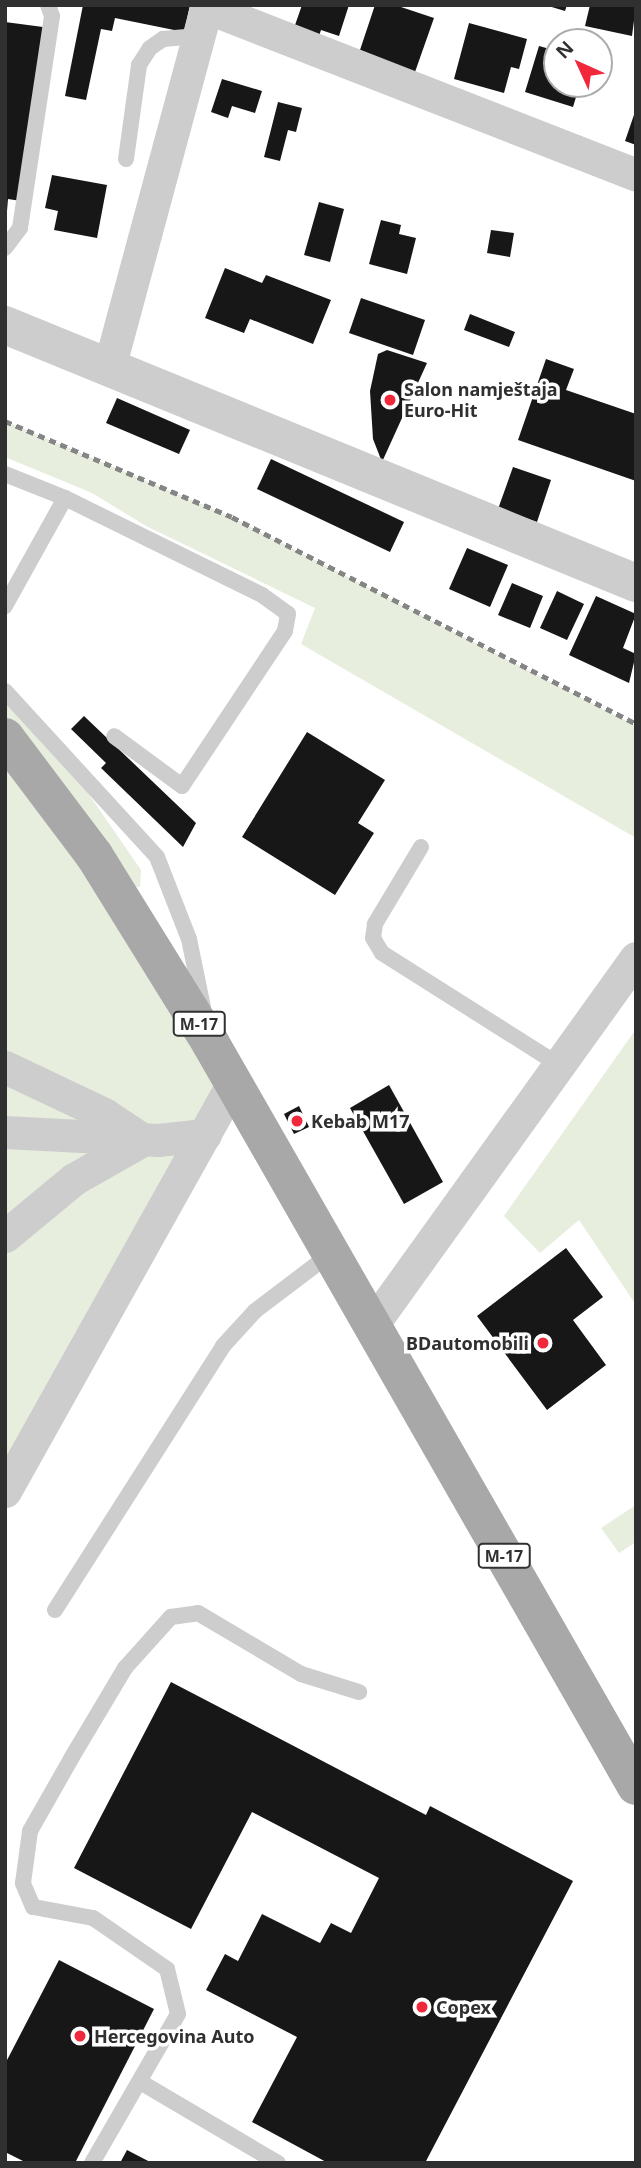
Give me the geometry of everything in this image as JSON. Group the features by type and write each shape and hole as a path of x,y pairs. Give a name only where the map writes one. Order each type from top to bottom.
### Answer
{"main road":[{"name":"M-17","path":"5,737 94,855 211,1044 636,1786"}],"street":[{"path":"109,368 204,16 636,175"},
{"path":"5,325 636,583"},
{"path":"372,1325 636,958"},
{"path":"5,1067 104,1114 143,1140"},
{"path":"5,1491 233,1083"},
{"path":"5,1132 143,1140 205,1135"},
{"path":"5,1236 74,1179 143,1140"}],"lane":[{"path":"5,248 20,228 52,16 48,5"},
{"path":"126,159 139,65 150,48 163,38 204,16"},
{"path":"5,474 65,498 261,594 288,614 285,631 182,786 114,736"},
{"path":"5,606 65,498"},
{"path":"5,691 157,857 189,939 211,1044"},
{"path":"421,848 375,924 373,938 382,953 559,1065"},
{"path":"55,1610 223,1346 255,1311 330,1254"},
{"path":"92,2163 142,2083 178,2014 167,1969 93,1918 33,1907 23,1883 30,1831 125,1668 171,1617 198,1613 301,1674 359,1692"},
{"path":"142,2083 278,2163"}],"green space":[{"path":"5,421 232,517 636,726 636,838 301,644 315,608 146,526 92,493 5,457"},
{"path":"5,699 79,780 141,870 140,887 135,887 5,722"},
{"path":"5,753 233,1083 5,1491"},
{"path":"636,1029 636,1305 579,1220 540,1253 504,1216"},
{"path":"636,1505 636,1542 619,1553 601,1528"}],"building":[{"path":"83,5 190,5 184,32 115,18 112,31 101,29 86,100 65,96"},
{"path":"302,5 349,5 339,36 321,30 319,36 294,28"},
{"path":"375,5 395,5 434,18 415,72 359,53"},
{"path":"545,5 567,5 565,11"},
{"path":"590,5 636,5 632,36 613,32 613,28 585,26"},
{"path":"5,22 43,27 21,201 8,199 7,211"},
{"path":"469,23 527,39 519,69 511,67 504,93 454,79"},
{"path":"539,46 543,47 543,98 525,92"},
{"path":"222,79 262,91 255,113 232,106 228,118 211,112"},
{"path":"544,98 576,98 573,107"},
{"path":"278,102 302,108 296,132 288,130 280,161 264,157"},
{"path":"636,112 636,145 625,141"},
{"path":"52,175 107,185 97,238 54,230 58,211 45,208"},
{"path":"319,202 344,209 330,262 304,255"},
{"path":"381,220 401,225 399,234 416,238 407,274 369,264"},
{"path":"491,230 514,233 510,257 487,253"},
{"path":"225,268 262,283 266,275 331,300 313,344 250,319 244,333 205,318"},
{"path":"361,298 425,320 413,355 349,333"},
{"path":"470,314 515,332 509,347 464,330"},
{"name":"Salon namještaja Euro-Hit","path":"387,350 427,363 382,462 373,439 370,391 378,354"},
{"path":"546,359 574,369 566,390 636,414 636,481 518,440"},
{"path":"117,398 190,430 179,454 106,423"},
{"path":"271,459 404,522 390,552 257,489"},
{"path":"513,467 551,480 537,522 498,509"},
{"path":"467,548 508,565 490,607 449,589"},
{"path":"512,583 543,596 530,628 498,615"},
{"path":"557,591 584,604 567,640 540,628"},
{"path":"596,596 636,614 623,648 636,654 629,683 569,655"},
{"path":"84,716 196,823 183,847 101,768 106,763 71,729"},
{"path":"307,732 385,780 358,823 374,833 335,895 242,837"},
{"path":"389,1085 443,1182 404,1204 350,1108"},
{"name":"Kebab M17","path":"299,1106 309,1127 294,1134 284,1114"},
{"name":"BDautomobili","path":"566,1248 603,1297 573,1320 606,1365 547,1410 477,1316"},
{"path":"171,1682 426,1815 430,1806 573,1881 425,2163 328,2163 252,2122 297,2037 206,1990 225,1954 238,1961 262,1914 320,1943 331,1923 351,1933 379,1878 252,1812 191,1929 74,1868"},
{"name":"Hercegovina Auto","path":"59,1960 154,2009 75,2163 27,2163 5,2152 5,2064"},
{"path":"127,2150 152,2163 120,2163"}],"railway":[{"path":"5,421 232,517 636,724"}],"place":[{"name":"Salon namještaja Euro-Hit","path":"390,400"},
{"name":"Kebab M17","path":"297,1121"},
{"name":"BDautomobili","path":"543,1343"},
{"name":"Copex","path":"422,2007"},
{"name":"Hercegovina Auto","path":"80,2036"}]}
